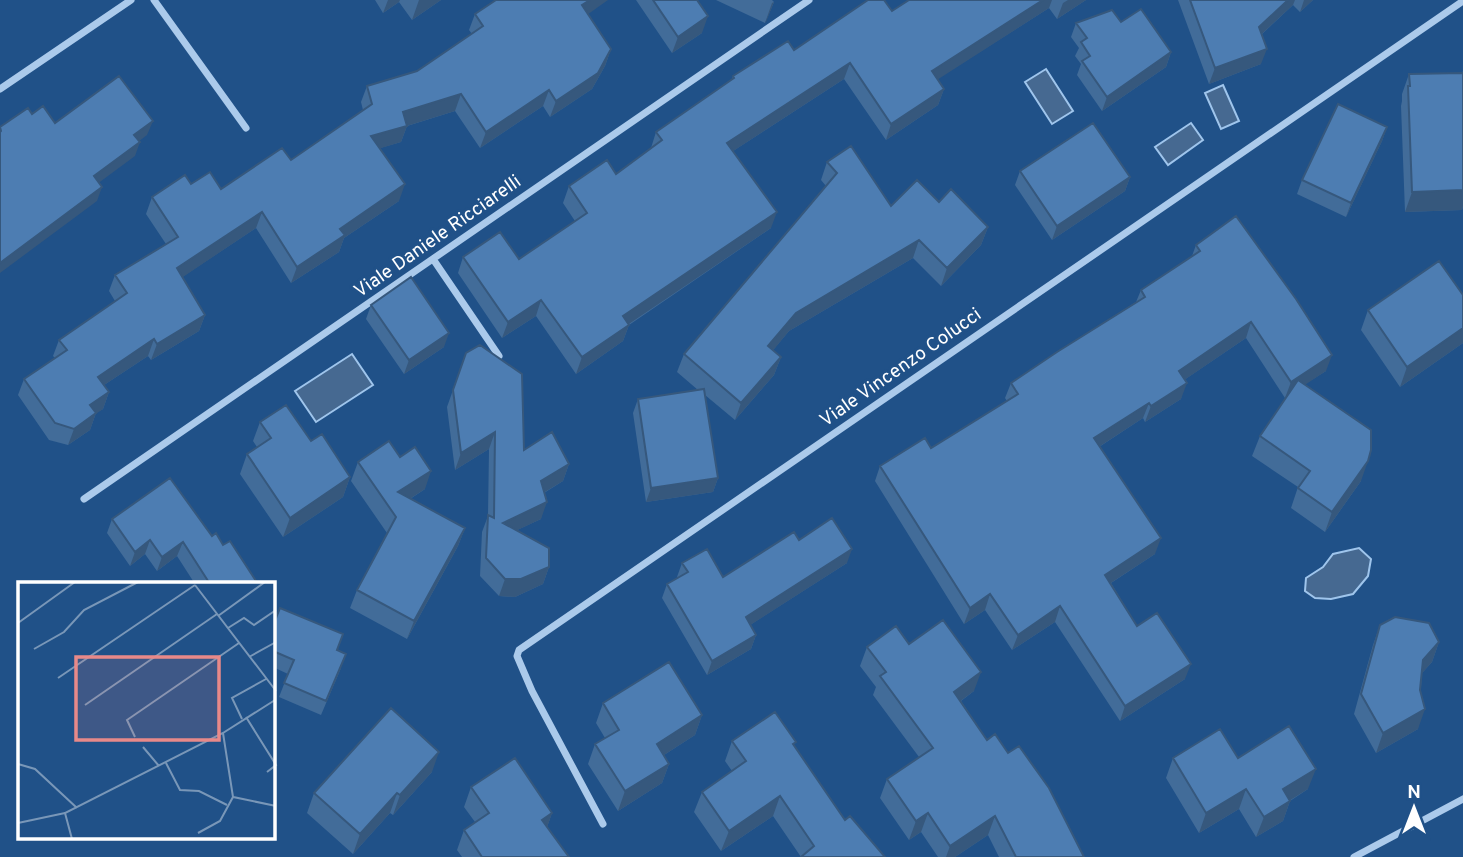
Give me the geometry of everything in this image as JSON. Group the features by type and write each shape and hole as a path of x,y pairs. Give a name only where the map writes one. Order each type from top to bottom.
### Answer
{"street":[{"path":"0,89 131,0"},
{"path":"154,0 246,128"},
{"name":"Viale Daniele Ricciarelli","path":"84,499 809,0"},
{"name":"Viale Vincenzo Colucci","path":"603,824 532,691 517,656 519,650 1463,1"},
{"path":"433,259 499,356"},
{"path":"1354,857 1463,799"}],"water":[{"path":"1046,69 1073,111 1052,124 1025,82"},
{"path":"1223,85 1239,121 1221,129 1205,93"},
{"path":"1191,123 1203,140 1168,165 1155,147"},
{"path":"352,354 373,385 316,422 295,391"},
{"path":"1359,548 1371,559 1368,576 1353,594 1331,599 1315,598 1305,591 1306,578 1323,567 1333,554"}],"building":[{"path":"496,0 590,0 582,5 611,49 598,73 556,101 549,90 486,132 461,94 403,112 407,126 371,136 405,184 340,229 345,235 297,267 262,212 177,268 205,315 157,344 154,339 98,377 109,392 90,405 96,413 74,429 55,423 24,379 67,350 59,340 127,293 115,275 178,237 152,197 185,175 191,184 210,172 221,189 282,148 291,160 372,104 367,86 417,71 483,26 475,14"},
{"path":"653,0 697,0 708,16 678,37"},
{"path":"868,0 884,0 892,11 909,0 1043,0 932,71 944,89 891,124 850,63 727,143 777,212 623,316 629,325 582,357 541,300 508,322 463,257 500,232 519,259 587,213 569,186 607,160 616,174 662,140 656,132 734,78 733,76 788,41 794,50"},
{"path":"1190,0 1288,0 1259,27 1267,49 1215,68"},
{"path":"1141,9 1171,52 1107,97 1082,61 1090,56 1081,42 1087,38 1076,23 1112,10 1121,22"},
{"path":"1463,73 1463,190 1412,192 1409,74"},
{"path":"119,76 153,121 134,135 140,142 94,176 102,187 0,263 0,127 28,108 32,114 43,106 55,123"},
{"path":"1338,104 1387,127 1351,203 1302,180"},
{"path":"1093,123 1130,177 1057,226 1020,171"},
{"path":"851,146 891,206 917,180 939,202 951,189 988,227 947,268 919,240 796,313 768,346 781,357 741,403 684,354 837,173 827,162"},
{"path":"1236,216 1296,299 1332,355 1291,382 1251,322 1179,371 1187,383 1151,406 1149,403 1094,438 1161,538 1105,575 1137,626 1157,613 1191,664 1125,706 1060,606 1018,635 990,594 970,608 880,466 925,438 931,448 1018,394 1011,383 1145,297 1141,290 1200,251 1196,245"},
{"path":"1439,261 1463,295 1463,328 1407,367 1368,310"},
{"path":"411,277 449,333 409,360 371,305"},
{"path":"480,345 522,374 524,450 552,432 569,464 541,481 547,502 503,523 549,548 549,567 521,579 505,579 486,558 488,515 494,518 495,432 461,453 453,390 466,353"},
{"path":"1298,380 1371,430 1368,461 1332,512 1298,488 1310,471 1260,436"},
{"path":"704,389 718,478 651,488 638,399"},
{"path":"286,405 311,441 322,434 350,477 290,518 247,454 271,438 260,422"},
{"path":"389,441 400,457 415,447 431,471 398,492 465,528 414,621 357,590 396,517 358,462"},
{"path":"170,478 212,536 216,533 223,545 230,541 257,582 209,582 183,542 162,557 150,540 135,552 112,519"},
{"path":"832,518 852,549 746,617 756,635 712,661 667,584 688,572 682,563 707,549 723,577 794,532 799,540"},
{"path":"280,608 343,634 337,650 346,654 326,701 284,683 294,660 275,652 275,621"},
{"path":"1395,617 1429,623 1439,642 1423,660 1420,690 1425,709 1383,733 1361,694 1380,625"},
{"path":"943,620 981,672 954,692 987,740 995,734 1008,753 1019,746 1049,788 1084,857 1016,857 995,816 950,846 928,813 916,821 887,779 933,748 880,676 886,672 867,647 896,626 909,644"},
{"path":"669,662 702,715 657,744 669,764 625,791 595,744 619,730 603,703"},
{"path":"391,708 439,752 360,834 314,793"},
{"path":"775,712 796,742 793,744 845,820 850,816 885,857 801,857 814,846 780,796 729,831 702,792 746,761 732,741"},
{"path":"1289,726 1316,769 1283,789 1290,801 1264,817 1246,789 1206,813 1173,758 1220,729 1238,758"},
{"path":"515,758 552,813 542,820 569,857 482,857 464,830 489,813 471,787"}]}
